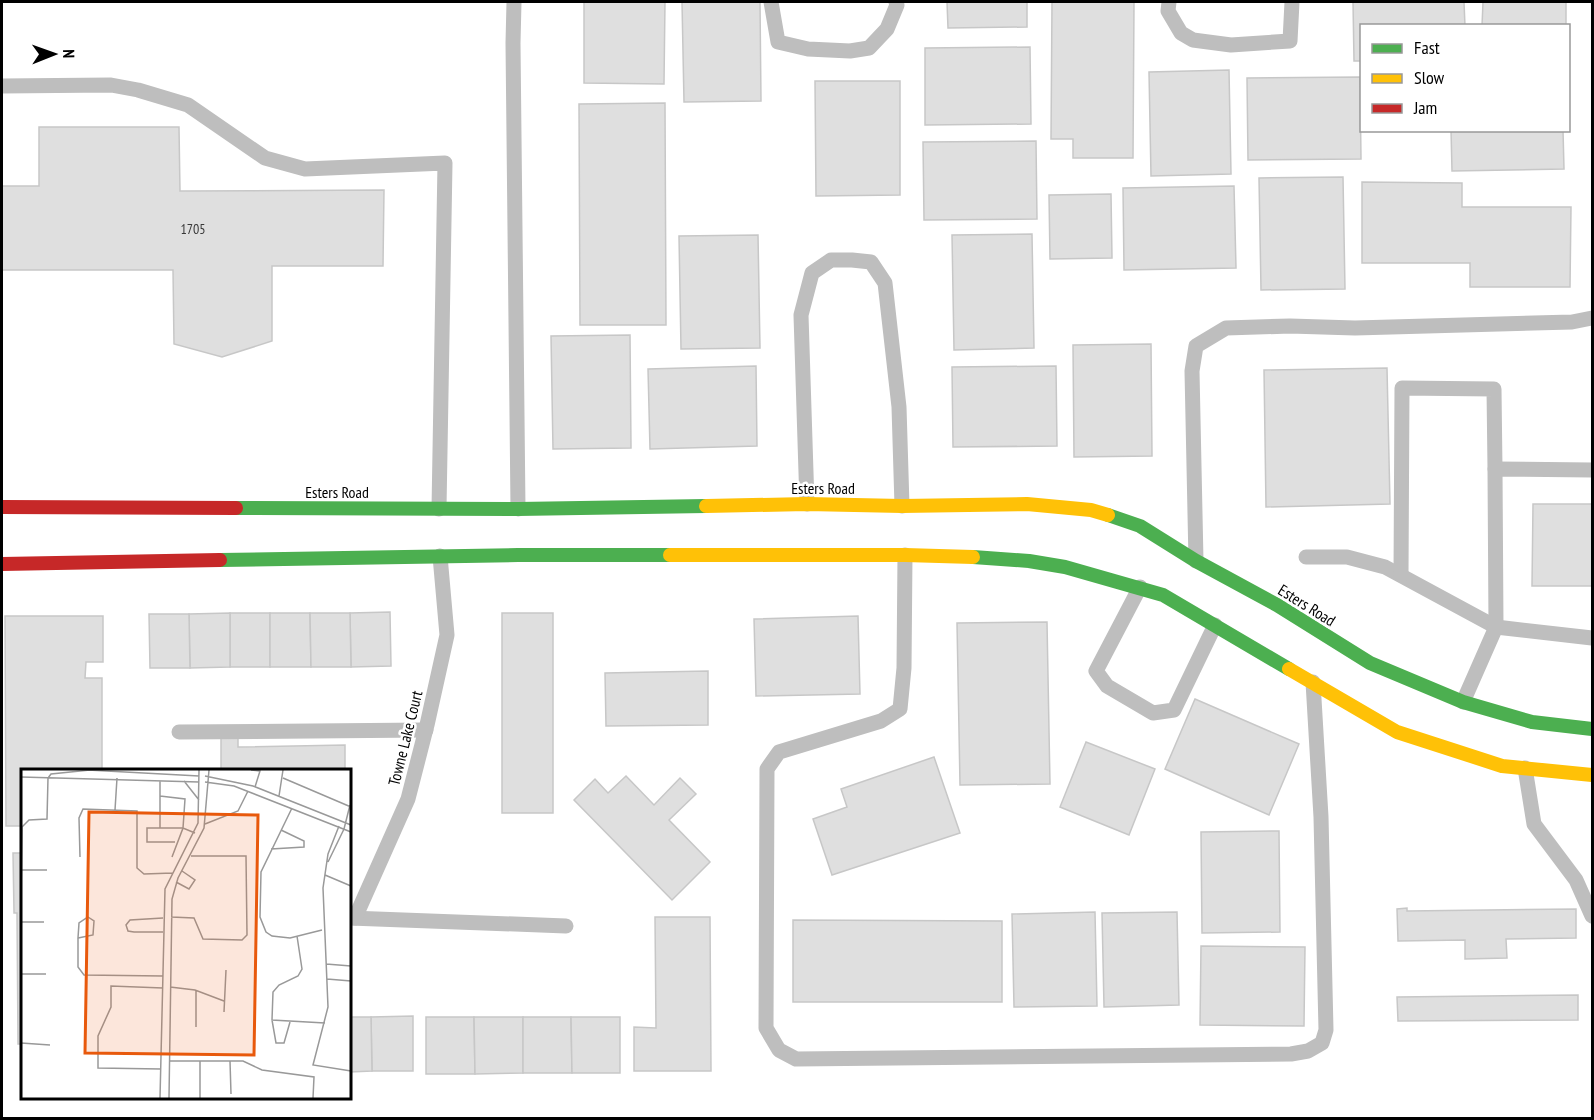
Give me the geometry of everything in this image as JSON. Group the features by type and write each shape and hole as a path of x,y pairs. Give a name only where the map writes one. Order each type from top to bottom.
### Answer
{"main road":[{"name":"Esters Road","path":"2,507 439,515 518,509 807,504 903,511 1028,504 1091,510 1140,526 1196,561 1277,605 1370,663 1463,702 1533,722 1593,729"},
{"path":"2,564 440,550 518,555 905,550 1038,563 1065,567 1163,595 1397,732 1502,766 1593,775"}],"lane":[{"path":"514,2 518,509"},
{"path":"771,2 778,42 808,49 850,51 869,48 887,29 897,5 896,2"},
{"path":"1168,2 1168,11 1181,33 1193,40 1231,45 1290,41 1292,2"},
{"path":"2,86 111,85 138,90 188,105 265,158 305,169 445,163 439,515"},
{"path":"807,504 801,315 812,273 831,260 852,260 871,262 885,283 899,407 903,511"},
{"path":"1196,561 1192,371 1196,346 1226,328 1290,326 1355,328 1572,322 1593,318"},
{"path":"1401,575 1402,388 1494,389 1496,627 1463,702"},
{"path":"1495,469 1593,470"},
{"name":"Towne Lake Court","path":"440,550 447,635 426,730 408,799 352,918 566,926"},
{"path":"905,550 904,668 900,709 882,721 779,752 767,769 766,1028 779,1050 796,1059 1291,1054 1308,1051 1322,1043 1326,1030 1321,817 1313,682"},
{"path":"1306,557 1347,557 1385,567 1496,627 1593,638"},
{"path":"1140,587 1096,671 1107,686 1153,713 1174,710 1215,625"},
{"path":"179,732 426,730"},
{"path":"1525,768 1534,824 1576,880 1593,916"}],"building":[{"path":"584,2 665,2 664,84 584,83"},
{"path":"682,2 760,2 761,101 684,102"},
{"path":"947,2 1027,2 1027,27 948,28"},
{"path":"1052,2 1134,2 1133,158 1073,158 1073,139 1051,139"},
{"path":"1353,2 1464,2 1465,24 1360,24 1360,61 1354,61"},
{"path":"1483,2 1566,2 1566,24 1482,24"},
{"path":"1030,47 1031,124 925,125 925,48"},
{"path":"1229,70 1231,174 1151,176 1149,72"},
{"path":"1360,77 1361,159 1248,160 1247,78"},
{"path":"815,81 900,81 900,195 816,196"},
{"path":"665,103 666,325 580,325 579,104"},
{"path":"39,127 179,127 180,191 384,190 383,266 272,266 272,341 222,357 174,344 173,270 2,270 2,186 39,186"},
{"path":"1451,132 1563,132 1564,169 1452,171"},
{"path":"1036,141 1037,219 924,220 923,142"},
{"path":"1343,177 1345,289 1261,290 1259,178"},
{"path":"1362,182 1462,183 1462,207 1571,207 1570,287 1470,287 1470,263 1362,263"},
{"path":"1234,186 1236,268 1124,270 1123,188"},
{"path":"1111,194 1112,258 1050,259 1049,195"},
{"path":"1032,234 1034,348 954,350 952,235"},
{"path":"758,235 760,348 681,349 679,236"},
{"path":"630,335 631,448 553,449 551,336"},
{"path":"1151,344 1152,456 1074,457 1073,345"},
{"path":"756,366 757,446 650,449 648,369"},
{"path":"1056,366 1057,446 953,447 952,367"},
{"path":"1387,368 1390,504 1266,507 1264,370"},
{"path":"1533,504 1592,504 1592,586 1532,586"},
{"path":"390,612 391,666 351,667 350,613"},
{"path":"230,613 270,613 270,667 230,667"},
{"path":"230,613 230,667 190,668 189,614"},
{"path":"270,613 310,613 311,667 270,667"},
{"path":"310,613 350,613 351,667 311,667"},
{"path":"502,613 553,613 553,813 502,813"},
{"path":"149,614 189,614 190,668 150,668"},
{"path":"5,616 103,616 103,662 86,662 85,678 102,678 102,769 21,769 21,826 6,826"},
{"path":"858,616 860,694 756,696 754,619"},
{"path":"1047,622 1050,784 960,785 957,623"},
{"path":"708,671 708,725 606,726 605,673"},
{"path":"1195,699 1299,744 1269,815 1165,769"},
{"path":"238,735 238,747 345,745 345,769 221,769 221,736"},
{"path":"1086,742 1155,769 1129,835 1060,807"},
{"path":"934,757 960,833 832,875 813,819 847,807 841,789"},
{"path":"626,776 654,805 680,778 696,794 669,820 710,862 672,900 574,800 595,779 608,793"},
{"path":"1279,831 1280,932 1202,933 1201,832"},
{"path":"13,853 21,853 21,1044 18,1044 17,913 14,913"},
{"path":"1407,908 1407,911 1576,909 1576,938 1506,939 1507,958 1465,959 1465,940 1398,941 1397,909"},
{"path":"1095,912 1097,1006 1014,1007 1012,914"},
{"path":"1177,912 1179,1005 1104,1007 1102,913"},
{"path":"655,917 710,917 711,1071 634,1071 634,1027 656,1028"},
{"path":"793,920 1002,921 1002,1002 793,1002"},
{"path":"1201,946 1305,947 1304,1026 1200,1025"},
{"path":"1578,995 1578,1020 1398,1021 1397,997"},
{"path":"413,1016 413,1071 372,1071 371,1017"},
{"path":"351,1017 371,1017 372,1071 351,1072"},
{"path":"426,1017 474,1017 475,1074 426,1074"},
{"path":"474,1017 523,1017 523,1073 475,1074"},
{"path":"523,1017 571,1017 572,1073 523,1073"},
{"path":"571,1017 620,1017 620,1073 572,1073"}],"traffic: fast":[{"path":"236,508 518,509 706,506"},
{"path":"1108,515 1140,526 1196,561 1277,605 1370,663 1463,702 1532,722 1592,729"},
{"path":"220,560 670,555"},
{"path":"973,557 1029,561 1065,567 1163,595 1289,669"}],"traffic: slow":[{"path":"706,506 1027,504 1091,510 1108,515"},
{"path":"670,555 973,557"},
{"path":"1289,669 1397,732 1502,766 1592,775"}],"traffic: jam":[{"path":"2,507 236,508"},
{"path":"2,564 220,560"}]}
